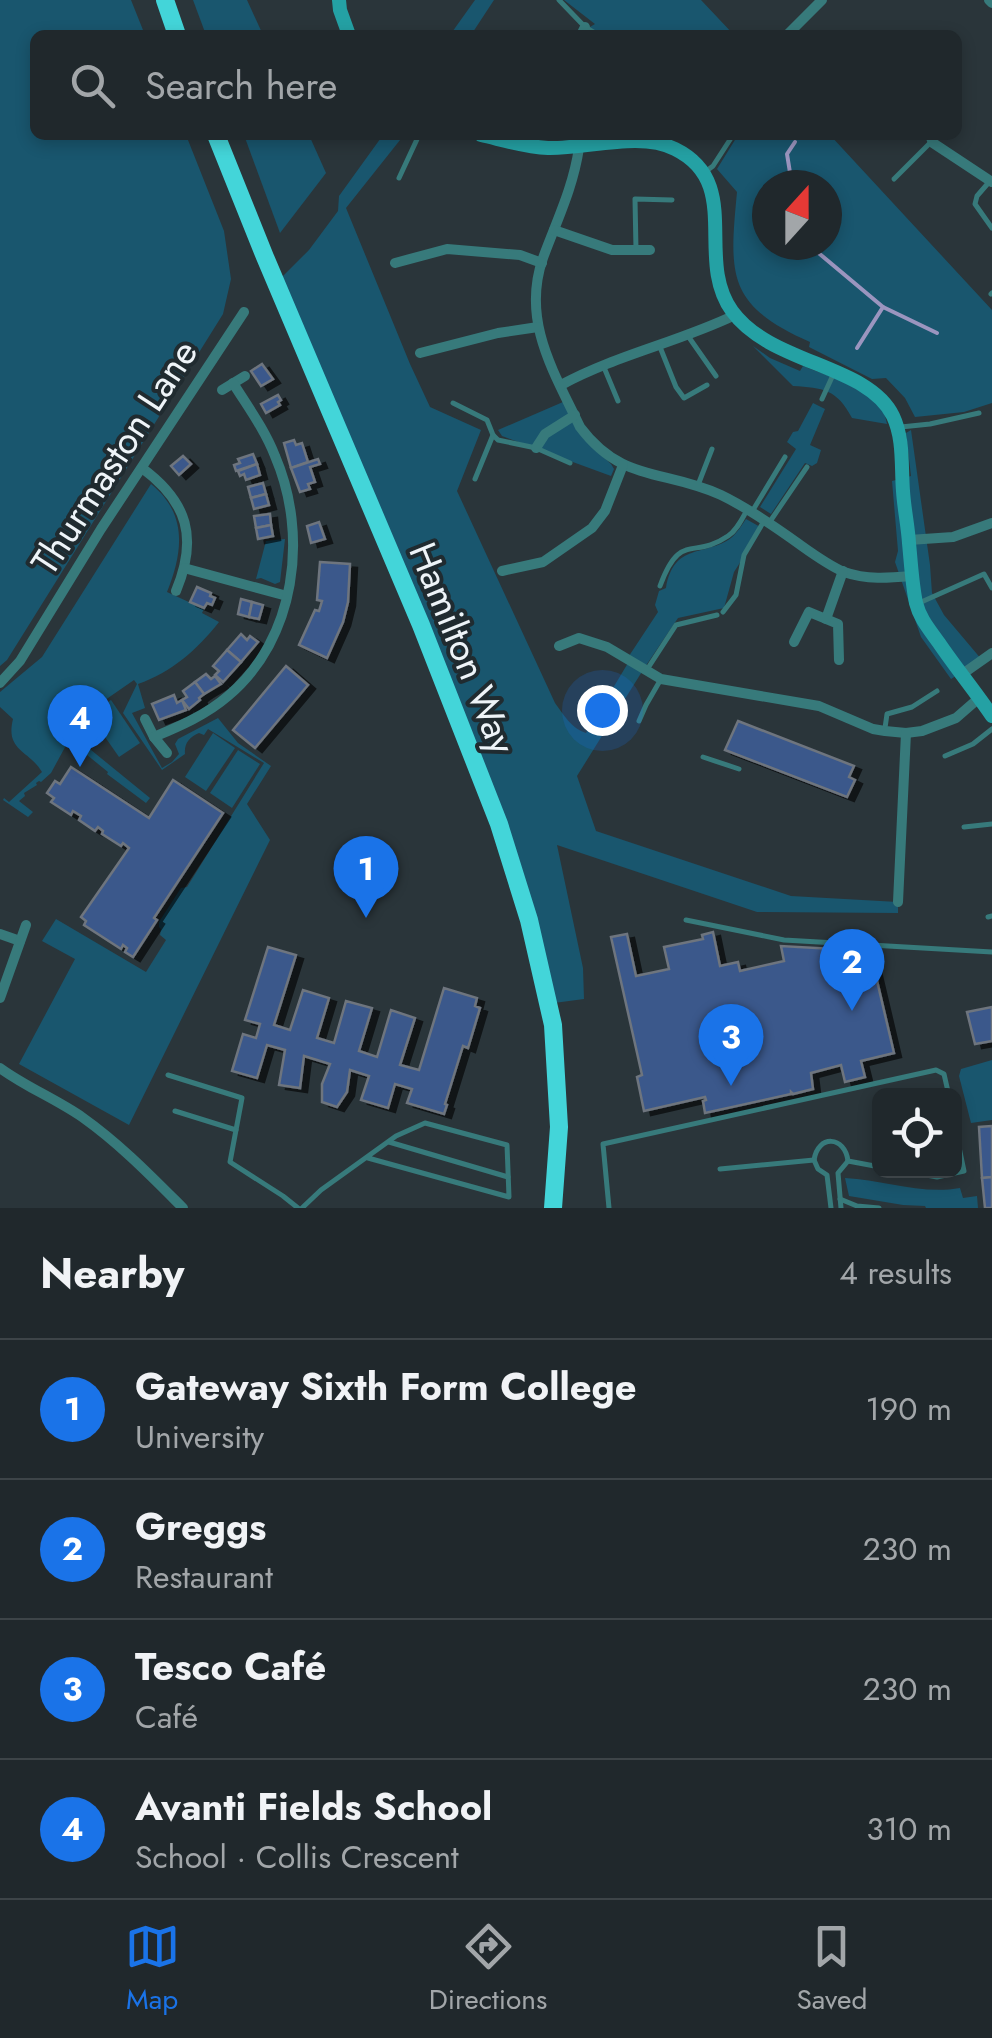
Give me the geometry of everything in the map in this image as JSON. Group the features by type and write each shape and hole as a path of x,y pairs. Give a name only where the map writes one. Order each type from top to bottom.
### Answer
{"highway":[{"name":"Hamilton Way","path":"218,140 421,625 498,824 530,920 553,1025 559,1128 553,1208"}],"street":[{"path":"339,0 347,30"},
{"path":"792,30 822,0"},
{"path":"934,140 991,182"},
{"path":"545,141 578,148 646,141 671,146 693,159 711,185 716,275 735,316 755,335 880,396 898,427 916,604 921,617 992,716"},
{"path":"578,148 575,176 542,263 536,302 541,343 574,416 589,438 623,465 698,485 749,511 843,571 877,579 912,576"},
{"path":"554,230 597,247 650,250"},
{"path":"395,263 447,249 520,255 542,263"},
{"name":"Thurmaston Lane","path":"0,683 20,662 244,312"},
{"path":"561,385 735,316"},
{"path":"420,353 498,333 538,328"},
{"path":"222,390 245,376"},
{"path":"154,737 207,712 238,686 270,645 287,596 293,542 284,482 265,434 233,383"},
{"path":"536,448 545,434 574,416"},
{"path":"502,571 543,562 592,528 605,511 623,465"},
{"path":"142,468 170,492 182,512 188,539 176,591"},
{"path":"909,540 953,537 992,523"},
{"path":"184,568 287,596"},
{"path":"826,619 843,571"},
{"path":"794,642 808,612 826,619 838,624 839,660"},
{"path":"559,646 579,638 607,646 661,679 818,706 885,731 922,731 956,718 979,698"},
{"path":"961,675 992,653"},
{"path":"145,719 167,753"},
{"path":"898,902 906,733"},
{"path":"0,998 26,925"},
{"path":"0,934 20,941"},
{"path":"0,1068 90,1123 184,1208"}],"lane":[{"path":"559,0 582,30"},
{"path":"399,178 417,140"},
{"path":"704,174 730,140"},
{"path":"894,180 929,140"},
{"path":"991,182 977,196 975,204 992,228"},
{"path":"636,250 636,199 672,200"},
{"path":"688,336 716,376"},
{"path":"659,344 684,398 707,384"},
{"path":"603,366 618,401"},
{"path":"822,398 834,372"},
{"path":"453,404 487,420 498,440 536,448 570,463"},
{"path":"898,427 979,413"},
{"path":"475,479 493,436"},
{"path":"698,485 712,449"},
{"path":"660,586 675,556 728,536 785,457"},
{"path":"647,671 676,626 720,614 736,594 744,555 807,467"},
{"path":"916,604 984,574 992,588"},
{"path":"640,721 661,679"},
{"path":"885,731 887,714 912,707 937,690"},
{"path":"945,756 972,744 992,729"},
{"path":"703,757 739,769"},
{"path":"964,827 992,824"},
{"path":"686,920 784,940 992,952"},
{"path":"608,1208 603,1144 936,1070 944,1074 947,1088"},
{"path":"168,1074 242,1098 230,1162 300,1208 396,1136 425,1123 507,1145 509,1196 368,1158"},
{"path":"174,1111 236,1130"},
{"path":"838,1174 818,1169 814,1160 818,1148 832,1141 842,1146 848,1161"},
{"path":"389,1142 508,1177"},
{"path":"720,1169 814,1160"},
{"path":"848,1161 872,1166"},
{"path":"841,1208 838,1174 848,1161"},
{"path":"827,1174 831,1208"},
{"path":"840,1199 878,1208"}],"shaded area":[{"path":"0,0 131,0 143,30 30,30 30,140 188,140 224,231 231,279 223,314 0,666"},
{"path":"193,0 247,0 261,30 204,30"},
{"path":"475,0 494,0 474,30 454,30"},
{"path":"564,0 701,0 729,30 585,30 595,24"},
{"path":"246,140 311,140 326,173 280,233"},
{"path":"379,140 400,140 346,208 430,407 481,430 457,491 555,703 572,725 586,733 628,663 643,670 577,776 596,831 791,896 898,902 898,913 757,912 557,845 583,968 584,999 554,1003 486,792 276,283 309,250 338,211 339,196"},
{"path":"735,140 835,140 992,310 992,403 964,412 915,417 905,398 886,378 872,379 809,347 810,342 762,315 739,285 733,246 737,192 717,169"},
{"path":"753,346 800,371 803,366 854,386 876,402 887,424 852,418 841,401 828,392 793,386"},
{"path":"563,402 584,439 611,464 611,476 502,436 498,430"},
{"path":"813,403 825,409 810,445 821,450 817,463 805,463 771,514 760,507 796,449 787,442 798,431"},
{"path":"911,430 932,593 944,615 982,660 951,679 921,637 895,562 898,551 892,481 911,476 906,433"},
{"path":"151,484 171,508 179,534 167,592 204,609 202,613 219,622 183,659 138,684 145,708 132,713 162,768 179,754 175,744 178,739 218,718 238,743 271,766 247,804 270,840 129,1125 19,1064 75,959 42,941 56,919 146,972 166,940 160,935 159,922 181,888 187,887 264,763 208,729 204,735 199,733 190,739 185,754 162,770 123,713 137,684 134,680 82,716 51,773 19,801 33,812 28,817 3,800 9,802 42,772 15,744 13,719 0,707 0,692 42,657"},
{"path":"746,519 762,528 734,572 724,608 678,618 645,667 627,659 658,612 655,605 659,591 666,588 676,563 731,538"},
{"path":"285,539 280,582 256,579 266,541"},
{"path":"111,700 140,743 119,757 89,714"},
{"path":"213,733 235,748 206,791 185,777"},
{"path":"80,741 150,798 146,803 76,746"},
{"path":"238,750 260,764 232,808 210,793"},
{"path":"992,1060 992,1120 971,1123 959,1076 961,1069"},
{"path":"845,1178 917,1188 960,1188 963,1198 977,1196 978,1208 926,1208 849,1196"}],"building":[{"path":"262,364 273,379 261,386 251,371"},
{"path":"278,395 280,405 266,413 261,404"},
{"path":"294,440 296,445 302,443 308,462 291,468 284,443"},
{"path":"253,454 257,464 236,471 238,459"},
{"path":"183,456 191,464 179,475 171,466"},
{"path":"318,459 320,464 310,467 315,482 308,484 310,489 300,492 291,468"},
{"path":"257,464 260,475 246,480 244,474 240,476 238,471"},
{"path":"263,483 266,494 251,498 248,487"},
{"path":"266,494 269,505 254,509 251,498"},
{"path":"270,514 271,525 256,528 254,516"},
{"path":"319,522 325,539 311,543 307,526"},
{"path":"271,525 273,536 258,539 256,528"},
{"path":"320,562 350,564 348,602 327,658 299,645 322,601 317,600"},
{"path":"197,587 211,593 215,598 212,605 207,603 204,608 190,602"},
{"path":"241,599 252,602 249,617 238,614"},
{"path":"252,602 263,605 259,619 249,617"},
{"path":"241,634 258,642 241,662 227,650"},
{"path":"227,650 241,662 223,682 215,675 219,671 213,666"},
{"path":"286,666 308,685 255,748 233,730"},
{"path":"206,674 211,679 215,676 221,684 204,694 195,682"},
{"path":"195,682 204,694 189,709 182,700 187,697 183,691"},
{"path":"174,695 177,703 182,700 186,710 159,720 152,704"},
{"path":"738,721 854,766 849,777 855,780 847,797 725,750"},
{"path":"71,767 149,818 173,780 223,813 133,957 123,945 121,949 84,925 86,921 81,917 129,848 102,834 98,827 95,831 73,811 71,815 51,802 54,798 47,793 55,781 60,784"},
{"path":"713,932 720,966 738,962 740,971 784,961 781,946 870,951 894,1053 861,1061 865,1077 845,1082 841,1065 811,1073 813,1089 793,1094 705,1113 705,1097 644,1111 637,1077 642,1075 611,937 627,934 636,976 669,969 664,947 703,939 702,935"},
{"path":"268,947 296,955 274,1025 290,1030 303,990 329,998 317,1038 334,1043 346,1001 372,1008 359,1051 377,1057 391,1010 415,1018 400,1065 419,1070 444,988 477,998 475,1006 480,1008 468,1048 463,1046 444,1114 407,1103 412,1089 395,1084 388,1108 361,1100 369,1076 350,1070 347,1092 337,1107 322,1102 322,1084 330,1064 304,1056 300,1088 279,1085 285,1050 267,1045 257,1078 232,1071 243,1034 256,1038 260,1024 245,1020"},
{"path":"992,1007 992,1041 975,1044 967,1012"},
{"path":"992,1126 992,1177 982,1178 979,1127"},
{"path":"992,1177 992,1208 985,1208 982,1178"}],"waterway":[{"path":"790,170 787,154 795,142"},
{"path":"827,260 883,307 937,333"},
{"path":"857,348 883,307"}],"place":[{"name":"Avanti Fields School","path":"80,767"},
{"name":"Gateway Sixth Form College","path":"366,918"},
{"name":"Greggs","path":"852,1011"},
{"name":"Tesco Café","path":"731,1086"}]}
